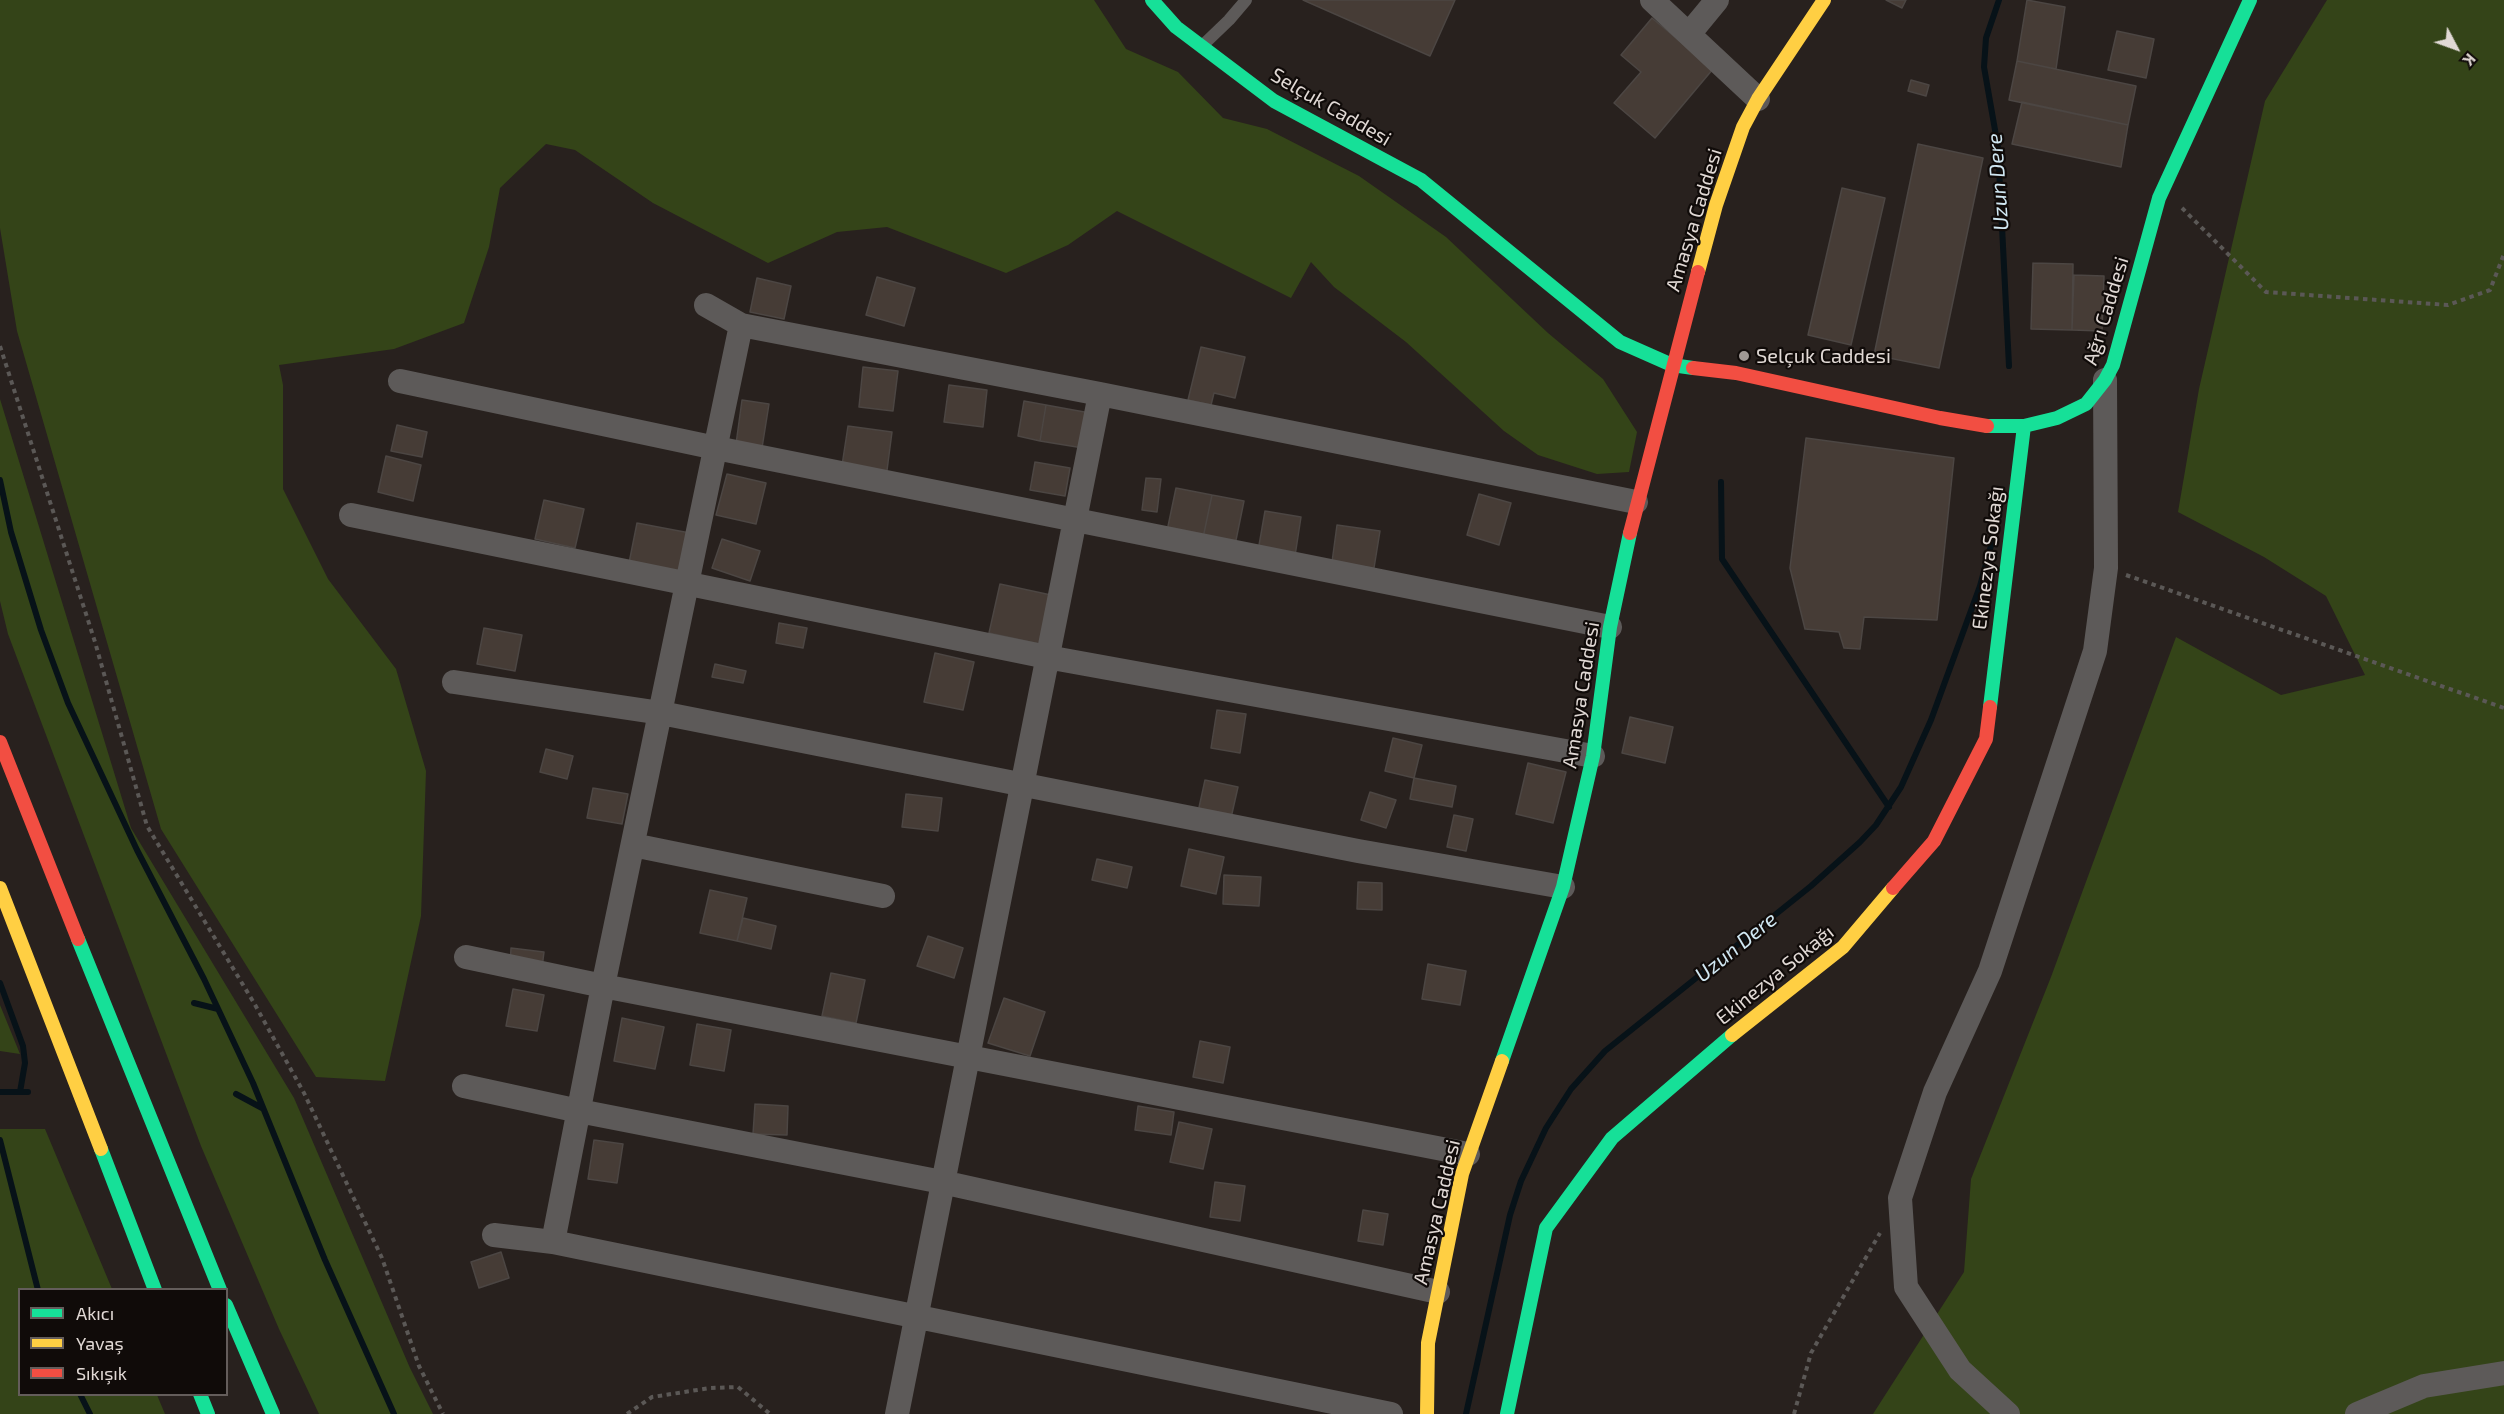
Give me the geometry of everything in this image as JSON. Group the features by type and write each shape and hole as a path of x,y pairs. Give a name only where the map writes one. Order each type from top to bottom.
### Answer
{"main road":[{"name":"Selçuk Caddesi","path":"1152,0 1176,27 1274,101 1421,180 1620,342 1672,366"},
{"name":"Amasya Caddesi","path":"1427,1414 1428,1343 1462,1174 1563,887 1593,756 1610,627 1636,502 1716,205 1743,127 1758,99 1824,0"},
{"name":"Ağrı Caddesi","path":"1672,366 1736,373 1940,418 1995,427 2024,426 2057,418 2086,404 2105,380 2113,365 2159,198 2250,0"},
{"name":"Ekinezya Sokağı","path":"1507,1414 1546,1228 1612,1138 1700,1061 1843,947 1934,842 1986,739 2024,426"},
{"path":"0,742 122,1051 219,1288"},
{"path":"0,888 154,1288"},
{"path":"228,1310 273,1414"},
{"path":"200,1396 208,1414"}],"street":[{"path":"1652,0 1758,99"},
{"path":"1689,34 1717,0"},
{"path":"706,305 741,325 1100,394 1636,502"},
{"path":"553,1242 603,986 741,325"},
{"path":"2008,1414 1960,1370 1906,1287 1900,1198 1935,1092 1990,971 2095,651 2106,568 2105,380"},
{"path":"400,381 716,448 1075,518 1610,627"},
{"path":"897,1414 914,1318 1100,394"},
{"path":"351,515 1047,657 1593,756"},
{"path":"454,682 661,712 1021,786 1358,851 1563,887"},
{"path":"633,845 882,896"},
{"path":"466,957 603,986 1468,1154"},
{"path":"464,1086 579,1112 942,1182 1438,1292"},
{"path":"494,1235 553,1242 914,1318 1391,1414"},
{"path":"2357,1414 2424,1386 2504,1373"}],"lane":[{"path":"1202,46 1230,20 1245,0"}],"path":[{"path":"2177,203 2266,292 2448,305 2490,290 2504,255"},
{"path":"0,346 95,642 147,826 254,1003 304,1093 382,1258 419,1366 443,1414"},
{"path":"2106,568 2504,708"},
{"path":"1794,1414 1811,1353 1882,1229"},
{"path":"627,1414 652,1397 710,1388 738,1387 770,1414"}],"green space":[{"path":"0,0 1094,0 1126,49 1178,72 1223,118 1267,129 1359,176 1446,237 1548,333 1603,379 1637,432 1629,472 1597,474 1538,455 1504,431 1406,342 1334,287 1311,262 1291,298 1117,211 1068,245 1006,273 887,227 837,232 768,263 653,203 575,150 546,144 500,188 489,247 464,323 394,349 279,365 283,385 283,489 328,579 396,669 426,771 421,916 385,1081 316,1077 161,829 17,331 0,228"},
{"path":"2327,0 2504,0 2504,1414 1873,1414 1964,1272 1971,1179 2051,977 2176,637 2281,695 2365,675 2326,596 2264,557 2178,512 2199,389 2265,101"},
{"path":"0,399 131,828 294,1098 410,1368 433,1414 319,1414 279,1329 201,1146 8,634 0,601"},
{"path":"0,1005 20,1054 0,1051"},
{"path":"0,1129 45,1129 112,1288 18,1288 18,1396 157,1396 165,1414 0,1414"}],"building":[{"path":"1303,0 1455,0 1430,56"},
{"path":"1886,0 1906,0 1902,8"},
{"path":"2027,0 2065,7 2056,69 2017,61"},
{"path":"1652,18 1713,69 1655,138 1614,103 1641,72 1621,55"},
{"path":"2117,31 2154,39 2146,78 2108,70"},
{"path":"2017,61 2136,86 2128,125 2009,100"},
{"path":"1911,80 1929,85 1926,96 1908,91"},
{"path":"2022,102 2128,125 2121,167 2012,144"},
{"path":"1918,144 1983,158 1939,368 1874,355"},
{"path":"1842,188 1885,198 1851,345 1808,335"},
{"path":"2033,263 2073,264 2072,330 2031,329"},
{"path":"2074,275 2104,276 2102,331 2072,330"},
{"path":"877,277 915,288 904,326 866,315"},
{"path":"757,278 791,286 784,319 750,312"},
{"path":"1201,347 1245,357 1235,398 1214,393 1211,405 1188,400"},
{"path":"863,367 898,371 893,411 859,407"},
{"path":"949,385 987,390 983,427 944,422"},
{"path":"742,400 769,404 762,448 736,444"},
{"path":"1024,401 1046,405 1040,441 1018,436"},
{"path":"1046,405 1090,413 1083,448 1040,441"},
{"path":"397,425 427,432 422,457 391,451"},
{"path":"848,426 892,432 886,478 841,472"},
{"path":"1806,438 1954,458 1937,620 1864,617 1860,649 1844,648 1839,632 1805,629 1790,568"},
{"path":"386,456 421,465 413,501 378,492"},
{"path":"1035,462 1070,468 1065,496 1030,490"},
{"path":"727,474 766,483 756,524 716,515"},
{"path":"1146,478 1161,479 1157,512 1142,510"},
{"path":"1176,488 1212,495 1203,538 1167,531"},
{"path":"1479,494 1511,503 1499,545 1467,535"},
{"path":"1212,495 1244,501 1235,545 1203,538"},
{"path":"544,500 584,509 575,548 535,539"},
{"path":"1265,511 1301,517 1295,556 1258,551"},
{"path":"637,523 690,533 682,573 629,563"},
{"path":"1337,525 1380,531 1374,568 1332,562"},
{"path":"722,539 760,551 750,581 712,568"},
{"path":"1000,584 1051,595 1040,644 989,633"},
{"path":"779,623 807,628 803,648 776,643"},
{"path":"484,628 522,635 515,671 477,664"},
{"path":"935,653 974,662 963,710 924,702"},
{"path":"715,664 746,671 743,683 712,677"},
{"path":"1217,710 1246,714 1240,753 1211,748"},
{"path":"1630,717 1673,727 1665,763 1622,753"},
{"path":"1393,738 1422,745 1414,778 1385,771"},
{"path":"546,749 573,756 567,779 540,772"},
{"path":"1528,763 1566,772 1553,823 1516,814"},
{"path":"1414,778 1456,786 1452,807 1410,799"},
{"path":"1205,780 1238,787 1231,818 1198,812"},
{"path":"593,788 628,794 622,824 587,818"},
{"path":"1370,792 1396,800 1386,828 1361,820"},
{"path":"906,794 942,798 938,831 902,827"},
{"path":"1454,815 1473,819 1466,851 1447,847"},
{"path":"1189,849 1224,857 1216,894 1181,886"},
{"path":"1097,859 1132,867 1127,888 1092,880"},
{"path":"1224,875 1261,877 1259,906 1223,904"},
{"path":"1358,882 1382,883 1382,910 1357,909"},
{"path":"710,890 747,898 737,941 700,933"},
{"path":"743,918 776,926 771,949 737,941"},
{"path":"928,936 963,948 954,978 917,966"},
{"path":"511,948 544,952 542,968 510,965"},
{"path":"1428,964 1466,971 1460,1005 1422,999"},
{"path":"831,973 865,980 856,1023 822,1016"},
{"path":"513,989 544,995 537,1031 506,1026"},
{"path":"1004,998 1045,1012 1030,1056 988,1043"},
{"path":"622,1018 664,1027 655,1069 614,1061"},
{"path":"697,1024 731,1030 724,1071 690,1065"},
{"path":"1200,1041 1230,1047 1223,1083 1193,1077"},
{"path":"755,1104 788,1106 787,1135 753,1134"},
{"path":"1138,1106 1174,1112 1171,1135 1135,1130"},
{"path":"1179,1122 1212,1129 1203,1169 1170,1162"},
{"path":"594,1140 623,1144 617,1183 588,1179"},
{"path":"1215,1182 1245,1186 1240,1221 1210,1217"},
{"path":"1363,1210 1388,1214 1383,1245 1358,1241"},
{"path":"501,1252 509,1278 479,1288 471,1262"}],"waterway":[{"name":"Uzun Dere","path":"1999,0 1986,38 1984,67 1998,147 2009,366"},
{"path":"0,480 11,532 41,630 68,703 137,850 204,979 253,1083 325,1260 394,1414"},
{"path":"1721,482 1722,559 1889,807"},
{"name":"Uzun Dere","path":"1466,1414 1510,1215 1521,1181 1546,1128 1571,1089 1605,1051 1811,886 1876,825 1901,787 1931,720 1980,586 1995,531"},
{"path":"0,983 23,1046 25,1063 20,1092"},
{"path":"194,1003 218,1009"},
{"path":"0,1092 28,1092"},
{"path":"236,1094 262,1108"},
{"path":"0,1140 37,1288"},
{"path":"81,1396 90,1414"}],"traffic: fast":[{"path":"1152,0 1176,27 1274,101 1421,180 1620,342 1672,365 1693,368"},
{"path":"1987,426 2024,426 2057,418 2086,404 2105,380 2113,365 2159,198 2250,0"},
{"path":"1990,707 2024,426"},
{"path":"1502,1061 1563,887 1593,756 1610,627 1630,533"},
{"path":"78,939 219,1288"},
{"path":"1507,1414 1546,1228 1612,1138 1732,1035"},
{"path":"101,1149 154,1288"},
{"path":"228,1310 273,1414"},
{"path":"201,1396 208,1414"}],"traffic: slow":[{"path":"1698,272 1716,205 1743,127 1758,99 1824,0"},
{"path":"0,888 101,1149"},
{"path":"1732,1035 1843,947 1893,888"},
{"path":"1427,1414 1428,1343 1462,1174 1502,1061"}],"traffic: jam":[{"path":"1630,533 1698,272"},
{"path":"1693,368 1736,373 1940,418 1987,426"},
{"path":"1893,888 1934,841 1986,739 1990,707"},
{"path":"0,742 78,939"}],"place":[{"name":"Selçuk Caddesi","path":"1744,356"}]}
